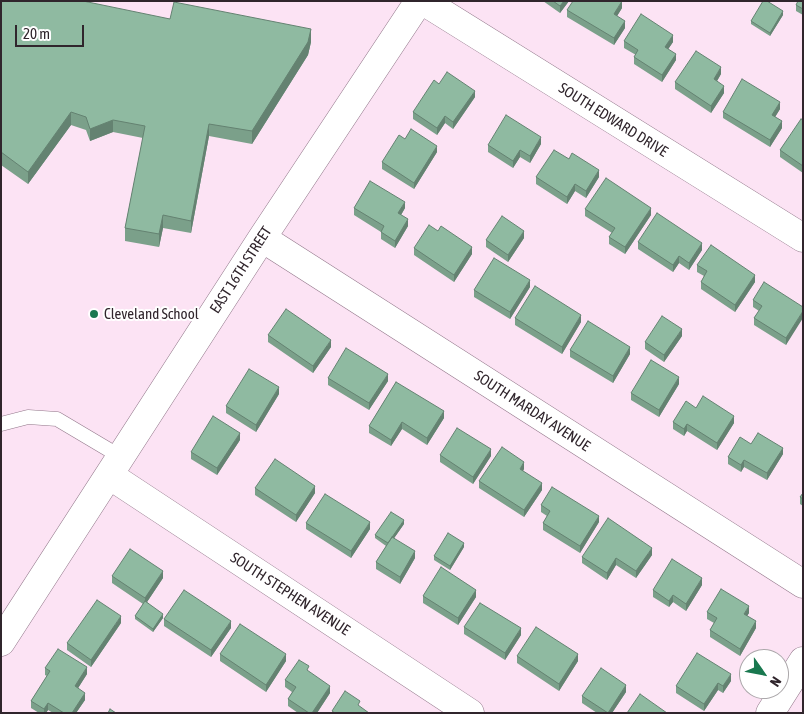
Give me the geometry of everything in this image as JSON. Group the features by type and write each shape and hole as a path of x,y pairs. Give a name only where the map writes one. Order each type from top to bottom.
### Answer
{"street":[{"name":"EAST 16TH STREET","path":"1,642 262,238 421,1"},
{"name":"SOUTH EDWARD DRIVE","path":"421,1 803,238"},
{"name":"SOUTH MARDAY AVENUE","path":"262,238 803,584"},
{"name":"SOUTH STEPHEN AVENUE","path":"115,466 470,713"},
{"path":"770,713 803,661"}],"lane":[{"path":"1,424 28,417 57,419 115,466"}],"building":[{"path":"1,1 83,1 170,19 174,2 311,29 308,42 252,131 209,124 191,221 163,215 159,234 125,228 145,126 113,120 90,129 86,117 71,112 28,172 1,152"},
{"path":"553,1 564,1 560,6"},
{"path":"573,1 622,1 614,14 625,21 614,38 567,10"},
{"path":"763,1 767,1 783,11 770,33 751,21"},
{"path":"798,1 803,1 803,9 796,5"},
{"path":"641,14 673,35 665,47 676,54 662,75 634,57 638,50 624,41"},
{"path":"696,51 721,67 714,79 724,86 711,106 675,82"},
{"path":"447,72 475,91 453,122 445,116 437,128 413,112 434,80 439,84"},
{"path":"742,79 780,102 772,115 782,121 770,140 723,112"},
{"path":"506,115 541,137 530,156 520,150 513,161 488,145"},
{"path":"801,119 803,120 803,166 780,150"},
{"path":"411,129 437,146 414,183 382,162 399,135 405,139"},
{"path":"554,150 569,159 572,153 599,170 586,191 575,184 567,197 536,177"},
{"path":"606,178 651,208 625,247 609,237 615,228 585,209"},
{"path":"370,181 405,202 398,213 408,219 395,241 381,232 384,226 354,208"},
{"path":"657,213 702,243 689,263 679,256 673,265 638,242"},
{"path":"502,216 524,231 508,255 486,240"},
{"path":"429,225 438,231 441,226 472,247 454,275 414,248"},
{"path":"711,245 755,275 735,305 701,282 707,271 697,265"},
{"path":"494,258 530,280 510,312 474,290"},
{"path":"764,282 803,307 803,311 786,338 754,318 762,306 753,300"},
{"path":"535,286 581,315 562,347 515,318"},
{"path":"286,309 331,340 313,366 268,335"},
{"path":"662,316 682,329 664,355 645,342"},
{"path":"588,321 630,347 613,376 570,350"},
{"path":"346,348 388,374 369,403 328,378"},
{"path":"651,360 679,377 659,410 631,393"},
{"path":"249,369 279,387 256,425 226,406"},
{"path":"396,382 444,411 427,438 402,422 391,440 369,426"},
{"path":"703,396 734,416 717,443 687,424 684,429 673,422 686,401 696,408"},
{"path":"213,416 240,433 217,468 191,452"},
{"path":"457,428 491,449 473,477 440,455"},
{"path":"758,433 783,448 767,473 744,460 741,465 728,457 740,437 751,444"},
{"path":"502,447 524,462 520,469 542,483 524,510 479,481"},
{"path":"275,459 315,486 296,515 255,488"},
{"path":"552,487 599,516 580,546 543,523 550,511 541,505"},
{"path":"325,494 370,522 351,551 306,523"},
{"path":"391,512 404,520 388,543 375,535"},
{"path":"608,518 652,548 636,571 616,558 607,573 582,557"},
{"path":"448,533 464,543 450,566 434,556"},
{"path":"392,537 415,551 400,577 376,562"},
{"path":"130,549 163,571 145,598 112,576"},
{"path":"672,559 702,578 686,604 673,595 669,601 653,590"},
{"path":"441,567 476,590 458,618 423,596"},
{"path":"721,589 749,606 744,614 756,621 740,649 710,630 717,618 707,612"},
{"path":"184,590 231,621 211,650 164,619"},
{"path":"97,600 121,616 91,660 67,643"},
{"path":"145,601 163,614 153,629 135,616"},
{"path":"480,603 521,628 505,653 464,627"},
{"path":"240,624 286,654 266,685 220,654"},
{"path":"536,627 578,654 559,684 517,656"},
{"path":"58,649 87,667 75,686 85,693 72,713 64,713 48,703 44,709 31,701 50,671 45,668"},
{"path":"697,653 731,674 723,686 718,683 704,704 676,686"},
{"path":"299,660 309,666 307,670 330,686 312,713 309,713 288,699 296,687 285,680"},
{"path":"601,668 626,685 608,713 582,696"},
{"path":"345,691 360,701 358,705 369,713 335,713 332,711"},
{"path":"640,694 667,713 627,713"},
{"path":"110,709 116,713 108,713"}],"place":[{"name":"Cleveland School","path":"94,314"}]}
